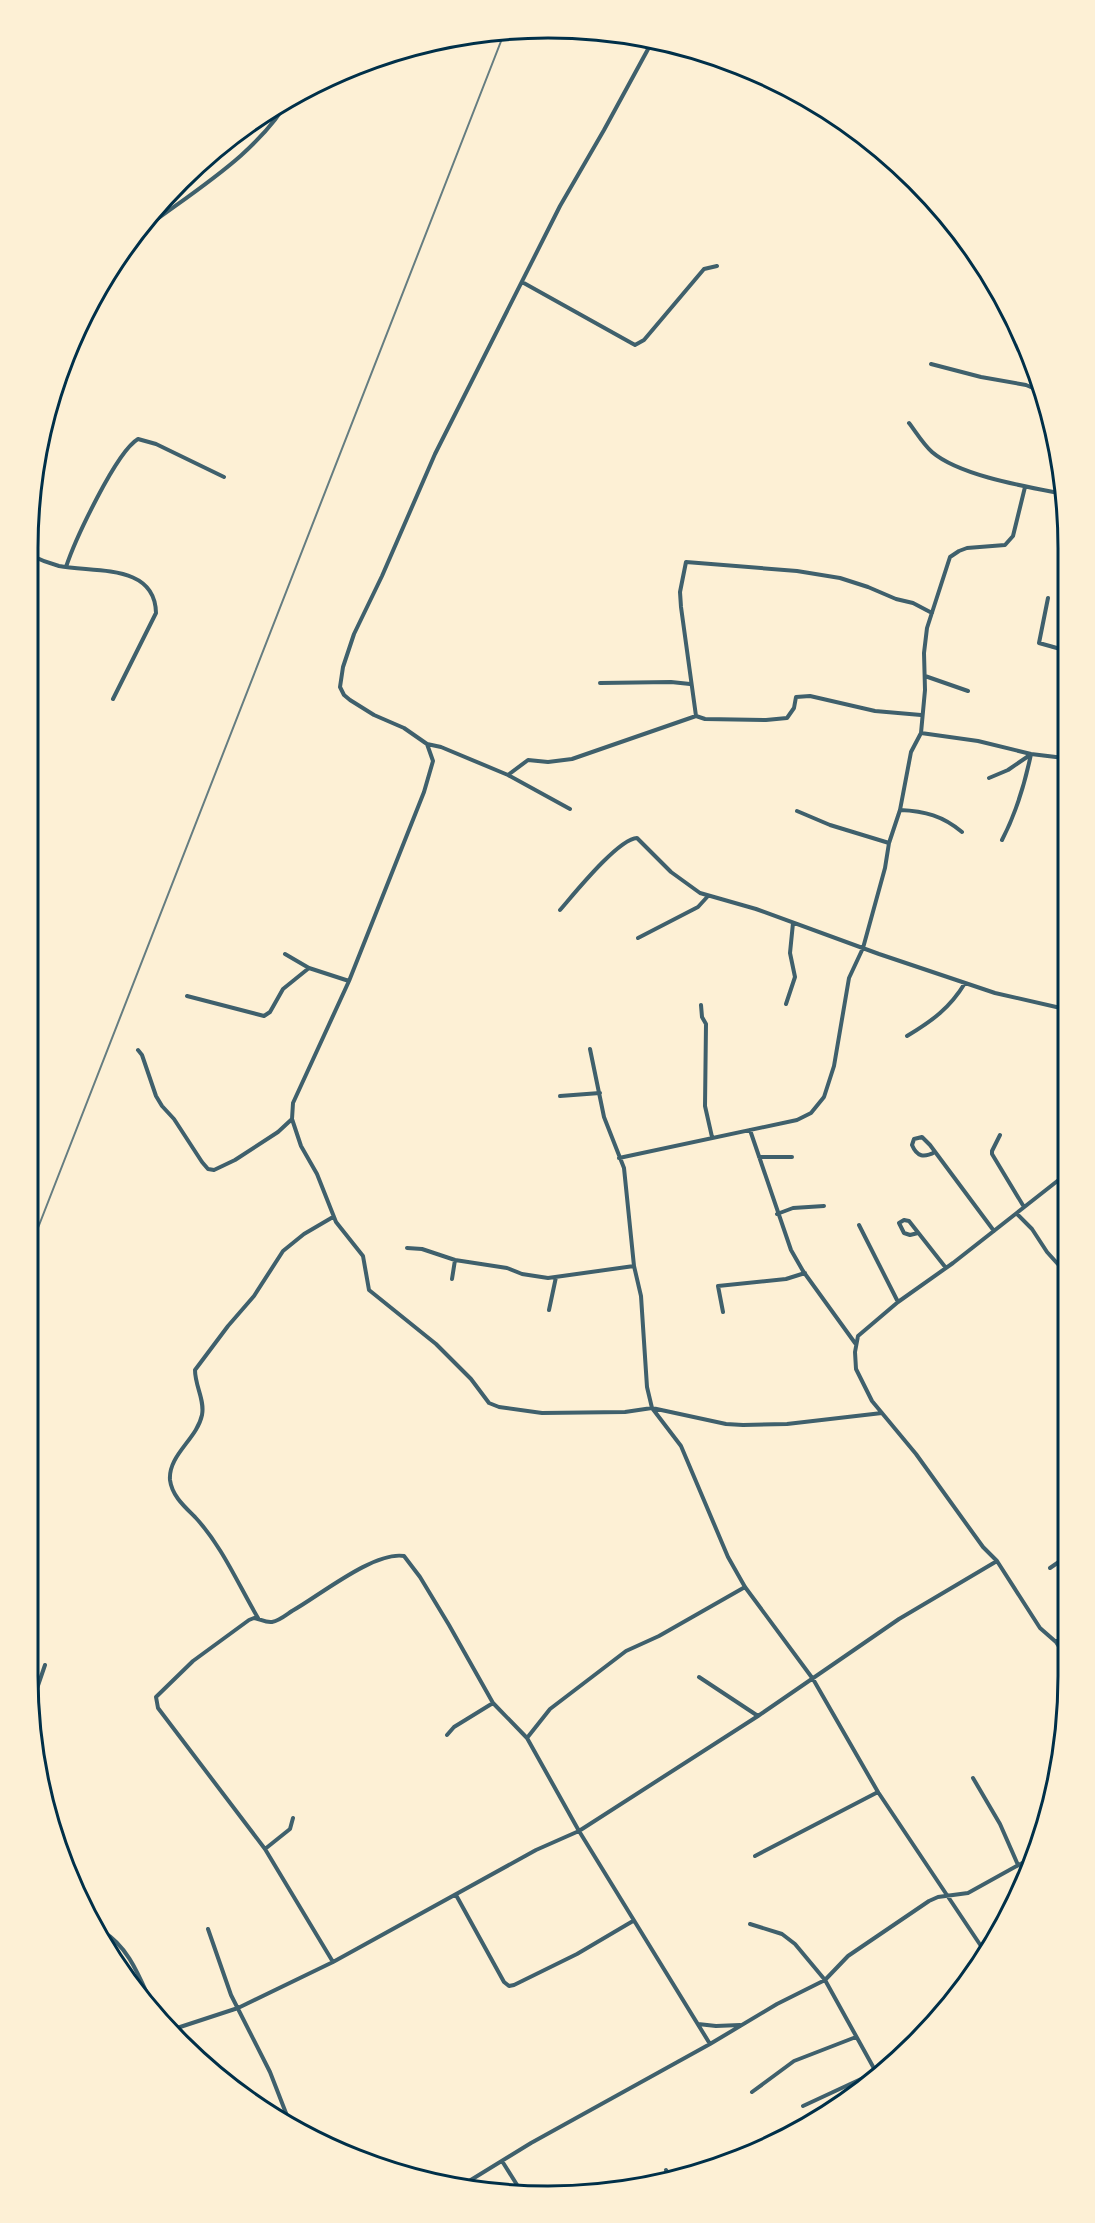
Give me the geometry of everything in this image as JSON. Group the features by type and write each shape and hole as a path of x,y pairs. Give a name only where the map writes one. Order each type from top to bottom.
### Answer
{"street":[{"path":"570,809 508,776 441,747 427,744 404,728 374,715 344,695 340,687 343,667 354,634 382,576 435,453 560,206 649,47"},
{"path":"158,218 249,149 270,128 279,114"},
{"path":"522,282 635,345 644,340 705,269 717,266"},
{"path":"931,364 1031,387"},
{"path":"909,423 933,452 945,460 990,478 1054,492"},
{"path":"66,567 95,502 125,450 138,439 156,444 224,477"},
{"path":"619,1158 797,1120 811,1113 824,1097 834,1066 849,978 863,948 885,868 889,843 900,810 911,752 921,733 927,628 950,557 966,548 1005,545 1013,536 1025,487"},
{"path":"38,558 66,567 128,575 142,581 156,602 156,613 113,699"},
{"path":"696,716 690,684 680,592 686,562 796,571 840,578 913,603 932,613"},
{"path":"1048,598 1039,644 1058,649"},
{"path":"925,676 968,691"},
{"path":"600,683 690,684"},
{"path":"508,776 519,764 528,760 548,762 572,759 696,716 705,719 787,718 794,708 796,697 810,696 875,711 921,715"},
{"path":"921,733 978,741 1031,754 1058,757"},
{"path":"427,744 432,754 432,769 349,981 293,1103 292,1119 301,1146 317,1174 333,1217 363,1256 369,1290 436,1344 471,1379 489,1403 542,1413 625,1412 652,1408 726,1424 744,1425 787,1424 882,1413"},
{"path":"989,778 1008,770 1031,754"},
{"path":"1002,840 1010,824 1031,754"},
{"path":"900,810 925,812 949,820 962,832"},
{"path":"797,811 830,825 889,843"},
{"path":"560,910 595,869 629,838 637,838 671,872 700,893 739,904 995,993 1058,1007"},
{"path":"638,938 698,907 708,896"},
{"path":"786,1004 795,977 790,953 793,923"},
{"path":"285,954 309,968 349,981"},
{"path":"187,996 264,1016 270,1012 283,989 309,968"},
{"path":"908,1035 942,1014 955,1000 965,983"},
{"path":"701,1005 706,1030 705,1106 712,1137"},
{"path":"590,1049 608,1130 624,1168 634,1266 641,1296 643,1355 652,1408 681,1446 728,1557 745,1587 813,1679 878,1792 980,1945"},
{"path":"138,1050 142,1054 156,1096 208,1169 214,1170 235,1160 278,1132 292,1119"},
{"path":"560,1096 600,1093"},
{"path":"750,1130 791,1250 855,1344"},
{"path":"1000,1135 992,1154 1024,1207"},
{"path":"935,1152 927,1157 920,1156 912,1145 914,1139 922,1137 935,1152 994,1231"},
{"path":"759,1157 792,1157"},
{"path":"1058,1180 946,1268 898,1302 858,1336 855,1344 855,1369 865,1389 916,1454 983,1547 997,1562 1040,1628 1058,1645"},
{"path":"777,1214 793,1208 824,1206"},
{"path":"1016,1213 1032,1229 1058,1264"},
{"path":"258,1618 210,1534 179,1500 173,1490 170,1479 172,1466 199,1424 202,1414 195,1370 254,1296 283,1251 304,1234 333,1217"},
{"path":"918,1233 910,1235 904,1233 899,1223 904,1220 909,1221 946,1268"},
{"path":"859,1225 898,1302"},
{"path":"407,1248 422,1249 454,1260 507,1268 522,1275 548,1278 634,1266"},
{"path":"452,1279 454,1260"},
{"path":"723,1312 718,1287 786,1279 805,1273"},
{"path":"549,1310 556,1277"},
{"path":"333,1962 265,1850 156,1702 158,1693 193,1661 241,1625 254,1618 272,1622 278,1620 338,1581 366,1566 392,1555 404,1556 444,1616 493,1703 527,1738 579,1831 710,2044"},
{"path":"179,2027 238,2008 333,1962 536,1851 579,1831 758,1716 899,1619 997,1562"},
{"path":"1050,1568 1058,1562"},
{"path":"527,1738 550,1709 626,1651 659,1636 745,1587"},
{"path":"38,1685 45,1665"},
{"path":"699,1677 758,1716"},
{"path":"447,1735 454,1727 493,1703"},
{"path":"972,1778 1000,1824 1018,1865"},
{"path":"755,1856 878,1792"},
{"path":"265,1850 290,1829 293,1818"},
{"path":"472,2180 531,2143 825,1980 848,1956 929,1901 947,1895 968,1893 1022,1863"},
{"path":"456,1895 504,1982 509,1986 577,1954 633,1920"},
{"path":"750,1924 788,1938 825,1980 873,2068"},
{"path":"208,1929 223,1975 270,2072 286,2113"},
{"path":"110,1936 127,1953 143,1986"},
{"path":"698,2024 723,2026 744,2024"},
{"path":"752,2092 794,2061 856,2037"},
{"path":"803,2106 855,2082"},
{"path":"502,2161 517,2184"}],"railway":[{"path":"38,1228 501,40"}]}
